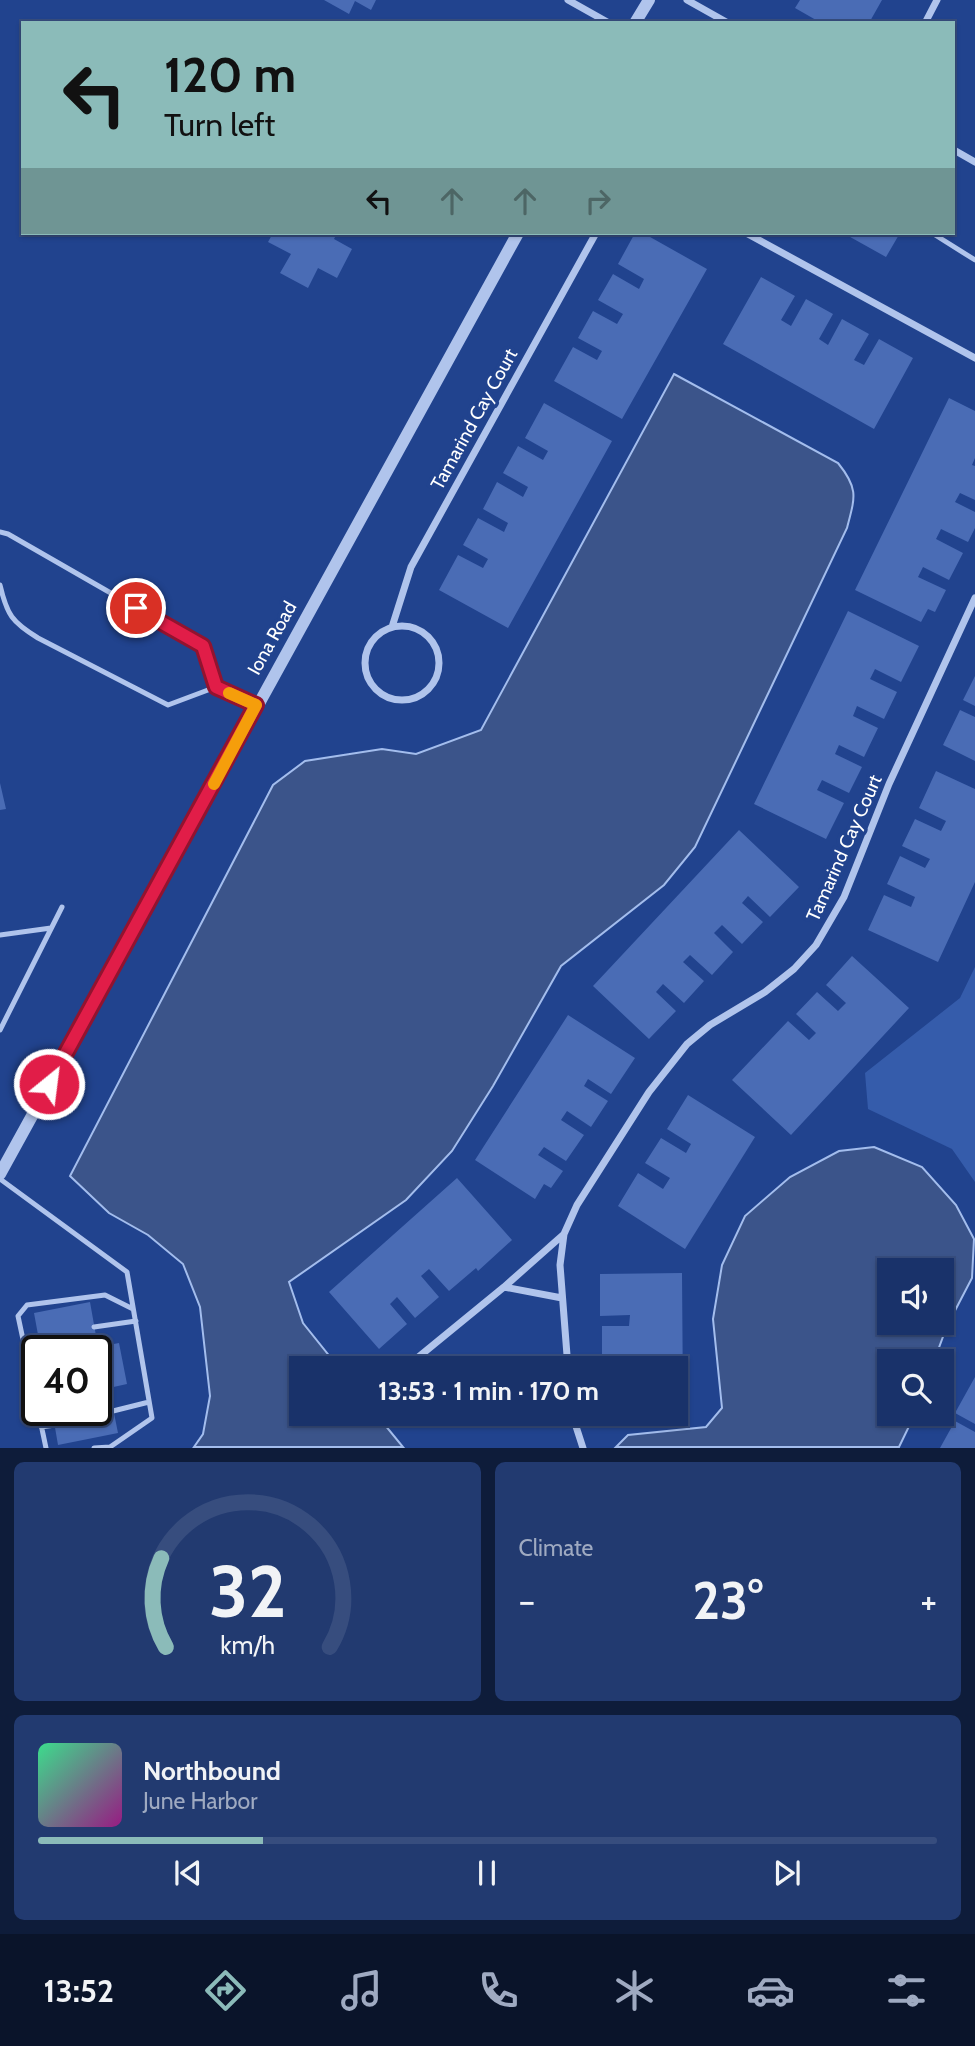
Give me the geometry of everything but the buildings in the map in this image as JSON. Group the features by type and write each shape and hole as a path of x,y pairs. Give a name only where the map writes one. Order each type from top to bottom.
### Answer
{"street":[{"path":"568,0 605,21"},
{"path":"636,21 649,0"},
{"path":"687,0 724,21"},
{"path":"926,21 937,0"},
{"path":"955,151 975,162"},
{"name":"Iona Road","path":"0,1174 256,705 518,235"},
{"name":"Tamarind Cay Court","path":"392,627 411,567 595,235"},
{"path":"750,235 975,358"},
{"name":"Tamarind Cay Court","path":"567,1356 560,1265 564,1234 577,1205 649,1092 687,1044 710,1025 765,992 794,969 816,945 832,920 889,784 975,598"},
{"path":"404,626 427,635 439,657 435,681 427,691 417,697 405,700 382,695 366,676 366,651 381,632 392,627 404,626"},
{"name":"Tamarind Cay Court","path":"420,1356 505,1287 564,1234"},
{"path":"505,1287 562,1298"},
{"path":"576,1426 583,1447"}],"lane":[{"path":"935,235 975,260"},
{"path":"0,532 8,534 203,646 216,687"},
{"path":"0,585 7,611 19,626 168,705 216,687 256,705"},
{"path":"0,1030 62,907"},
{"path":"0,935 51,928"},
{"path":"0,1179 127,1272 152,1418 110,1447 94,1447"},
{"path":"22,1335 18,1315 27,1304 104,1295 134,1309"},
{"path":"94,1327 136,1321"},
{"path":"113,1411 149,1402"},
{"path":"46,1447 41,1427 48,1426"}],"shaded area":[{"path":"674,374 838,463 845,472 853,494 847,528 695,847 664,885 561,966 493,1086 452,1151 406,1200 289,1282 303,1323 329,1356 289,1356 289,1426 386,1426 403,1447 194,1447 203,1434 210,1396 200,1307 183,1264 148,1235 109,1213 70,1176 273,785 305,761 382,749 416,754 481,730"},
{"path":"975,967 975,1182 952,1149 868,1109 865,1073 960,998"},
{"path":"874,1147 922,1167 956,1205 974,1239 972,1278 954,1313 954,1258 877,1258 877,1335 944,1335 938,1349 877,1349 877,1426 909,1426 899,1447 616,1447 628,1435 706,1427 722,1408 713,1319 722,1265 745,1216 790,1177 839,1151"}],"slow traffic":[{"path":"214,784 256,705 229,693"}],"route":[{"path":"49,1084 256,705 216,687 203,646 136,608"}]}
